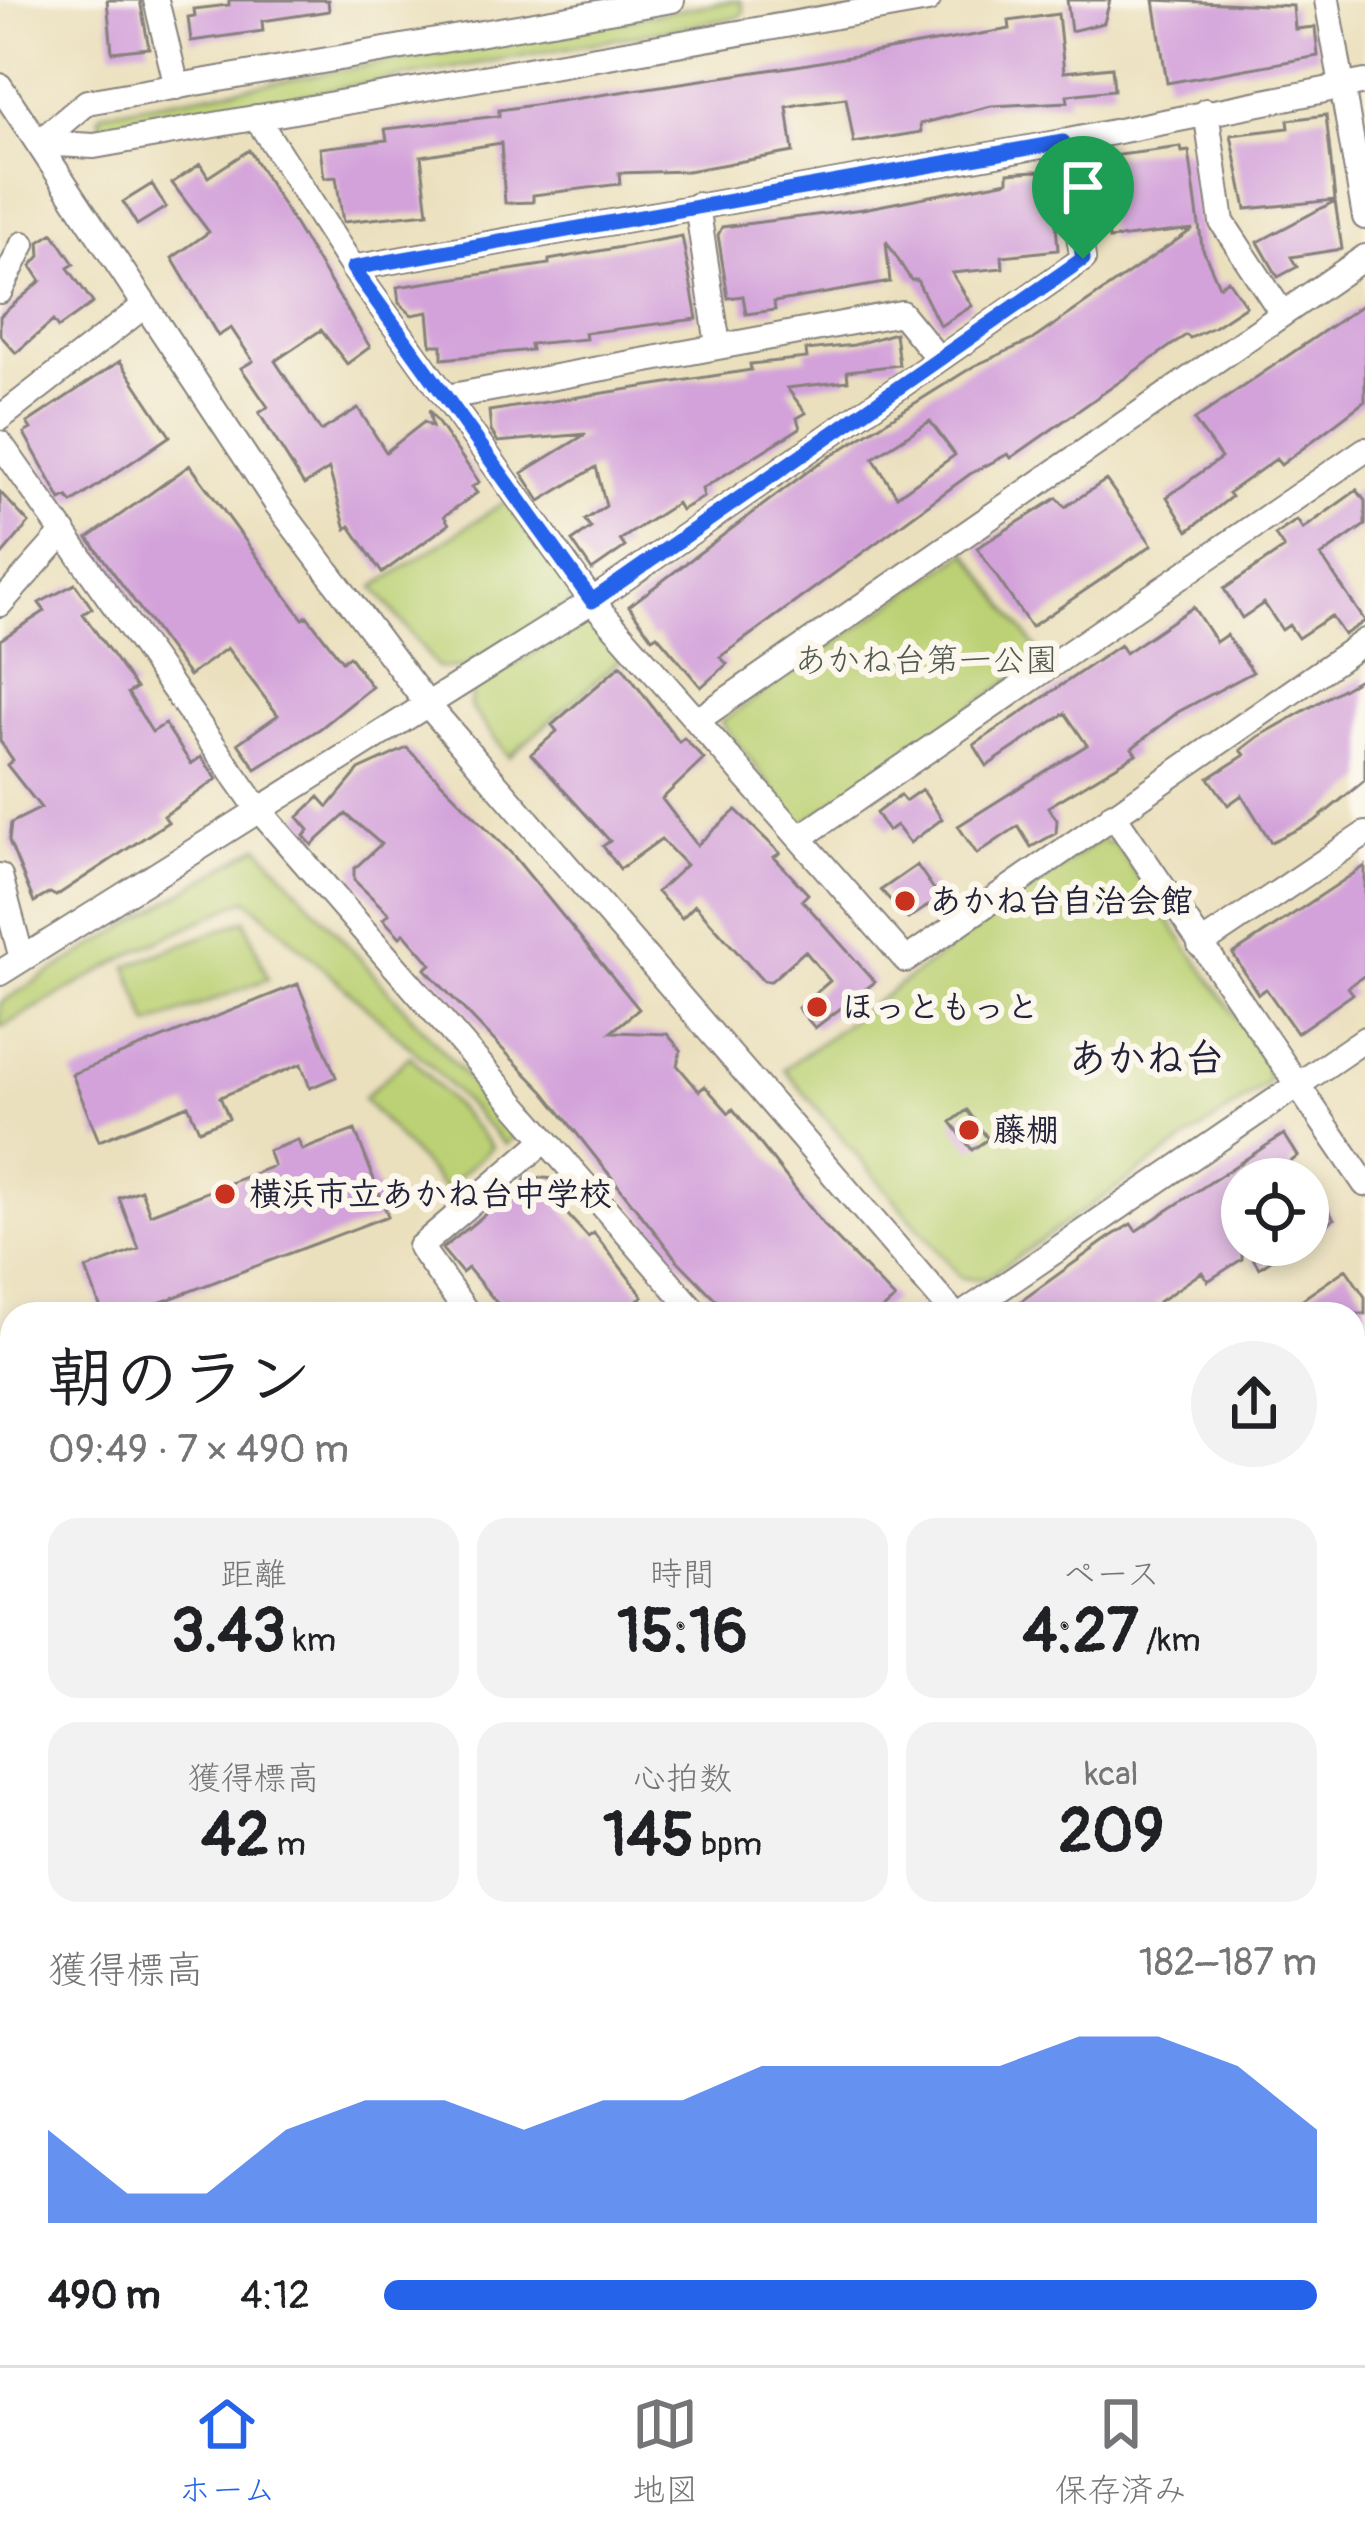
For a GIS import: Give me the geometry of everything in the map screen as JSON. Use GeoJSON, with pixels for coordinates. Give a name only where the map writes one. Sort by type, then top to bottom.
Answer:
{"type":"FeatureCollection","features":[{"type":"Feature","properties":{"kind":"street"},"geometry":{"type":"LineString","coordinates":[[156,0],[177,87]]}},
{"type":"Feature","properties":{"kind":"street"},"geometry":{"type":"LineString","coordinates":[[38,143],[87,102],[672,0]]}},
{"type":"Feature","properties":{"kind":"street"},"geometry":{"type":"LineString","coordinates":[[38,143],[94,146],[790,12],[928,0]]}},
{"type":"Feature","properties":{"kind":"street"},"geometry":{"type":"LineString","coordinates":[[1327,0],[1353,85],[1365,217]]}},
{"type":"Feature","properties":{"kind":"street"},"geometry":{"type":"LineString","coordinates":[[353,268],[1063,142],[1353,85]]}},
{"type":"Feature","properties":{"kind":"street"},"geometry":{"type":"LineString","coordinates":[[0,86],[276,503],[427,704],[948,1302]]}},
{"type":"Feature","properties":{"kind":"street"},"geometry":{"type":"LineString","coordinates":[[1207,111],[1222,222],[1282,313]]}},
{"type":"Feature","properties":{"kind":"street"},"geometry":{"type":"LineString","coordinates":[[256,117],[353,268],[592,601],[906,960],[1365,641]]}},
{"type":"Feature","properties":{"kind":"street"},"geometry":{"type":"LineString","coordinates":[[0,973],[592,601],[1083,259],[1063,142]]}},
{"type":"Feature","properties":{"kind":"street"},"geometry":{"type":"LineString","coordinates":[[697,205],[718,345]]}},
{"type":"Feature","properties":{"kind":"street"},"geometry":{"type":"LineString","coordinates":[[0,291],[23,244]]}},
{"type":"Feature","properties":{"kind":"street"},"geometry":{"type":"LineString","coordinates":[[699,719],[1365,256]]}},
{"type":"Feature","properties":{"kind":"street"},"geometry":{"type":"LineString","coordinates":[[0,418],[144,306]]}},
{"type":"Feature","properties":{"kind":"street"},"geometry":{"type":"LineString","coordinates":[[447,397],[901,313],[938,358]]}},
{"type":"Feature","properties":{"kind":"street"},"geometry":{"type":"LineString","coordinates":[[0,443],[259,810],[686,1302]]}},
{"type":"Feature","properties":{"kind":"street"},"geometry":{"type":"LineString","coordinates":[[801,837],[1365,450]]}},
{"type":"Feature","properties":{"kind":"street"},"geometry":{"type":"LineString","coordinates":[[0,604],[64,532]]}},
{"type":"Feature","properties":{"kind":"street"},"geometry":{"type":"LineString","coordinates":[[1113,814],[1365,1184]]}},
{"type":"Feature","properties":{"kind":"street"},"geometry":{"type":"LineString","coordinates":[[1200,945],[1365,834]]}},
{"type":"Feature","properties":{"kind":"street"},"geometry":{"type":"LineString","coordinates":[[0,875],[22,959]]}},
{"type":"Feature","properties":{"kind":"street"},"geometry":{"type":"LineString","coordinates":[[976,1302],[1365,1039]]}},
{"type":"Feature","properties":{"kind":"street"},"geometry":{"type":"LineString","coordinates":[[459,1302],[420,1247],[544,1141]]}},
{"type":"Feature","properties":{"kind":"green space"},"geometry":{"type":"Polygon","coordinates":[[[741,1],[744,11],[739,17],[108,130],[99,119],[101,113],[741,1]]]}},
{"type":"Feature","properties":{"kind":"green space"},"geometry":{"type":"Polygon","coordinates":[[[506,501],[569,588],[571,603],[461,669],[438,668],[374,587],[506,501]]]}},
{"type":"Feature","properties":{"kind":"green space","name":"あかね台第一公園"},"geometry":{"type":"Polygon","coordinates":[[[967,552],[1043,658],[801,825],[721,722],[967,552]]]}},
{"type":"Feature","properties":{"kind":"green space"},"geometry":{"type":"Polygon","coordinates":[[[584,622],[596,623],[622,658],[509,757],[470,706],[472,690],[584,622]]]}},
{"type":"Feature","properties":{"kind":"green space"},"geometry":{"type":"Polygon","coordinates":[[[1099,840],[1115,844],[1268,1062],[1267,1084],[985,1279],[961,1278],[784,1069],[1099,840]]]}},
{"type":"Feature","properties":{"kind":"green space"},"geometry":{"type":"Polygon","coordinates":[[[259,846],[517,1134],[505,1145],[429,1064],[247,899],[137,951],[0,1028],[0,1003],[259,846]]]}},
{"type":"Feature","properties":{"kind":"green space"},"geometry":{"type":"Polygon","coordinates":[[[245,920],[268,979],[149,1025],[127,966],[245,920]]]}},
{"type":"Feature","properties":{"kind":"green space"},"geometry":{"type":"Polygon","coordinates":[[[410,1056],[492,1147],[445,1189],[363,1098],[410,1056]]]}},
{"type":"Feature","properties":{"kind":"building"},"geometry":{"type":"Polygon","coordinates":[[[107,0],[140,0],[149,48],[112,52],[107,0]]]}},
{"type":"Feature","properties":{"kind":"building"},"geometry":{"type":"Polygon","coordinates":[[[229,0],[328,0],[329,11],[262,21],[263,31],[191,41],[188,17],[195,16],[194,9],[229,5],[229,0]]]}},
{"type":"Feature","properties":{"kind":"building"},"geometry":{"type":"Polygon","coordinates":[[[1067,0],[1110,0],[1104,23],[1071,31],[1067,0]]]}},
{"type":"Feature","properties":{"kind":"building"},"geometry":{"type":"Polygon","coordinates":[[[1154,0],[1293,6],[1295,29],[1315,27],[1318,56],[1167,83],[1154,0]]]}},
{"type":"Feature","properties":{"kind":"building"},"geometry":{"type":"Polygon","coordinates":[[[1058,14],[1064,72],[1112,67],[1114,90],[1067,95],[1068,102],[991,106],[920,124],[921,132],[854,143],[846,98],[801,104],[787,107],[793,152],[688,171],[619,173],[620,184],[533,195],[533,202],[505,203],[501,143],[421,156],[428,213],[343,222],[336,177],[324,178],[320,148],[387,140],[385,129],[499,116],[499,110],[802,65],[1010,29],[1009,21],[1058,14]]]}},
{"type":"Feature","properties":{"kind":"building"},"geometry":{"type":"Polygon","coordinates":[[[1326,115],[1335,200],[1246,209],[1231,135],[1289,128],[1288,120],[1326,115]]]}},
{"type":"Feature","properties":{"kind":"building"},"geometry":{"type":"Polygon","coordinates":[[[1181,147],[1182,152],[1189,151],[1202,247],[1219,286],[1228,280],[1246,306],[1214,327],[1190,338],[1186,335],[1011,458],[1008,454],[970,474],[720,657],[727,664],[701,687],[657,635],[652,638],[629,606],[815,466],[974,366],[1032,340],[1193,229],[1109,239],[1103,190],[1088,191],[1084,169],[1088,159],[1181,147]],[[930,421],[873,458],[897,496],[955,455],[930,421]]]}},
{"type":"Feature","properties":{"kind":"building"},"geometry":{"type":"Polygon","coordinates":[[[249,150],[370,347],[347,364],[321,330],[275,361],[321,431],[358,408],[386,452],[424,422],[432,427],[429,410],[479,482],[472,487],[477,493],[444,516],[449,524],[382,573],[350,526],[346,529],[329,469],[304,485],[259,413],[268,407],[241,368],[253,361],[231,328],[218,336],[172,258],[209,232],[172,183],[200,164],[208,177],[249,150]]]}},
{"type":"Feature","properties":{"kind":"building"},"geometry":{"type":"Polygon","coordinates":[[[1008,173],[1052,173],[1058,250],[1002,256],[1003,268],[952,273],[972,306],[940,326],[917,280],[911,280],[886,241],[890,282],[774,302],[775,310],[746,314],[743,296],[728,298],[718,235],[722,227],[863,209],[1008,181],[1008,173]]]}},
{"type":"Feature","properties":{"kind":"building"},"geometry":{"type":"Polygon","coordinates":[[[152,184],[166,207],[137,225],[123,202],[152,184]]]}},
{"type":"Feature","properties":{"kind":"building"},"geometry":{"type":"Polygon","coordinates":[[[1335,201],[1342,249],[1291,257],[1297,267],[1278,277],[1258,242],[1335,201]]]}},
{"type":"Feature","properties":{"kind":"building"},"geometry":{"type":"Polygon","coordinates":[[[53,233],[74,264],[68,268],[93,303],[58,328],[53,321],[16,353],[0,335],[0,316],[41,281],[31,266],[40,256],[39,242],[53,233]]]}},
{"type":"Feature","properties":{"kind":"building"},"geometry":{"type":"Polygon","coordinates":[[[682,236],[697,319],[585,333],[586,339],[530,344],[531,350],[442,359],[442,345],[431,345],[428,312],[412,315],[399,303],[397,287],[549,264],[549,260],[682,236]]]}},
{"type":"Feature","properties":{"kind":"building"},"geometry":{"type":"Polygon","coordinates":[[[1365,303],[1365,401],[1281,465],[1276,459],[1228,493],[1231,497],[1188,531],[1167,497],[1221,458],[1194,420],[1365,303]]]}},
{"type":"Feature","properties":{"kind":"building"},"geometry":{"type":"Polygon","coordinates":[[[895,333],[899,365],[847,371],[848,381],[787,388],[806,413],[797,418],[800,428],[702,489],[704,497],[681,510],[677,503],[620,540],[625,547],[592,570],[572,541],[591,528],[585,520],[606,506],[596,467],[540,501],[522,473],[586,434],[498,442],[491,431],[489,411],[751,370],[750,364],[807,358],[806,350],[854,345],[895,333]]]}},
{"type":"Feature","properties":{"kind":"building"},"geometry":{"type":"Polygon","coordinates":[[[120,361],[170,436],[72,503],[67,497],[61,500],[24,433],[31,429],[27,423],[120,361]]]}},
{"type":"Feature","properties":{"kind":"building"},"geometry":{"type":"Polygon","coordinates":[[[190,465],[303,619],[307,616],[342,661],[349,656],[372,687],[321,728],[256,769],[238,743],[278,715],[227,648],[189,676],[88,538],[190,465]]]}},
{"type":"Feature","properties":{"kind":"building"},"geometry":{"type":"Polygon","coordinates":[[[1106,480],[1152,545],[1031,627],[977,548],[1057,498],[1065,507],[1106,480]]]}},
{"type":"Feature","properties":{"kind":"building"},"geometry":{"type":"Polygon","coordinates":[[[1357,490],[1365,501],[1365,525],[1321,556],[1365,621],[1344,635],[1331,616],[1298,638],[1289,625],[1282,630],[1264,603],[1242,618],[1224,589],[1284,548],[1275,535],[1297,520],[1303,529],[1357,490]]]}},
{"type":"Feature","properties":{"kind":"building"},"geometry":{"type":"Polygon","coordinates":[[[0,492],[29,523],[0,557],[0,492]]]}},
{"type":"Feature","properties":{"kind":"building"},"geometry":{"type":"Polygon","coordinates":[[[75,584],[92,608],[83,614],[136,688],[128,693],[152,732],[165,724],[191,764],[201,757],[217,779],[164,816],[168,822],[56,896],[50,893],[34,902],[9,841],[11,823],[41,808],[7,765],[13,760],[0,741],[0,640],[45,611],[39,603],[75,584]]]}},
{"type":"Feature","properties":{"kind":"building"},"geometry":{"type":"Polygon","coordinates":[[[1193,607],[1216,642],[1226,635],[1253,672],[1178,712],[1132,748],[1136,754],[1048,807],[1057,820],[1056,833],[1031,847],[1018,826],[977,854],[958,826],[1087,745],[1065,713],[987,766],[974,745],[1120,645],[1125,653],[1193,607]]]}},
{"type":"Feature","properties":{"kind":"building"},"geometry":{"type":"Polygon","coordinates":[[[621,665],[679,742],[684,738],[704,759],[662,799],[697,845],[736,810],[780,853],[774,857],[808,894],[802,900],[875,982],[815,1028],[798,1008],[830,981],[805,951],[771,981],[763,981],[695,905],[682,918],[657,892],[686,865],[661,839],[620,869],[603,846],[610,841],[531,754],[557,731],[552,725],[621,665]]]}},
{"type":"Feature","properties":{"kind":"building"},"geometry":{"type":"Polygon","coordinates":[[[1365,676],[1365,780],[1315,821],[1271,842],[1242,795],[1228,805],[1209,778],[1245,755],[1241,750],[1258,737],[1365,676]]]}},
{"type":"Feature","properties":{"kind":"building"},"geometry":{"type":"Polygon","coordinates":[[[407,748],[512,854],[639,1009],[611,1032],[667,1034],[681,1050],[677,1065],[699,1091],[705,1086],[729,1113],[733,1109],[822,1223],[895,1299],[718,1302],[677,1260],[544,1092],[425,969],[431,964],[404,933],[400,937],[383,919],[389,914],[354,880],[354,869],[381,844],[346,814],[312,845],[304,836],[309,830],[298,817],[319,797],[328,807],[359,770],[407,748]]]}},
{"type":"Feature","properties":{"kind":"building"},"geometry":{"type":"Polygon","coordinates":[[[922,789],[942,819],[910,843],[896,825],[888,831],[876,813],[900,795],[905,801],[922,789]]]}},
{"type":"Feature","properties":{"kind":"building"},"geometry":{"type":"Polygon","coordinates":[[[917,865],[940,898],[908,919],[881,890],[917,865]]]}},
{"type":"Feature","properties":{"kind":"building"},"geometry":{"type":"Polygon","coordinates":[[[1365,866],[1365,975],[1348,987],[1353,994],[1297,1033],[1266,989],[1258,994],[1233,954],[1365,866]]]}},
{"type":"Feature","properties":{"kind":"building"},"geometry":{"type":"Polygon","coordinates":[[[298,984],[336,1077],[310,1088],[301,1064],[220,1097],[229,1118],[199,1130],[188,1105],[99,1141],[72,1074],[298,984]]]}},
{"type":"Feature","properties":{"kind":"building","name":"藤棚"},"geometry":{"type":"Polygon","coordinates":[[[967,1110],[988,1139],[972,1150],[951,1122],[967,1110]]]}},
{"type":"Feature","properties":{"kind":"building"},"geometry":{"type":"Polygon","coordinates":[[[355,1130],[388,1216],[161,1302],[98,1302],[86,1269],[139,1249],[119,1198],[141,1190],[150,1214],[274,1166],[268,1151],[298,1140],[302,1150],[355,1130]]]}},
{"type":"Feature","properties":{"kind":"building"},"geometry":{"type":"Polygon","coordinates":[[[1284,1134],[1295,1158],[1247,1158],[1284,1134]]]}},
{"type":"Feature","properties":{"kind":"building"},"geometry":{"type":"Polygon","coordinates":[[[1221,1175],[1221,1266],[1231,1266],[1208,1281],[1202,1272],[1158,1302],[1020,1302],[1110,1237],[1131,1224],[1136,1231],[1221,1175]]]}},
{"type":"Feature","properties":{"kind":"building"},"geometry":{"type":"Polygon","coordinates":[[[527,1177],[557,1179],[556,1202],[588,1237],[594,1233],[643,1296],[636,1302],[496,1302],[468,1268],[462,1273],[442,1249],[499,1203],[502,1208],[527,1177]]]}},
{"type":"Feature","properties":{"kind":"building"},"geometry":{"type":"Polygon","coordinates":[[[1346,1269],[1365,1297],[1365,1302],[1298,1302],[1346,1269]]]}},
{"type":"Feature","properties":{"kind":"place","name":"あかね台自治会館"},"geometry":{"type":"Point","coordinates":[905,901]}},
{"type":"Feature","properties":{"kind":"place","name":"ほっともっと"},"geometry":{"type":"Point","coordinates":[817,1007]}},
{"type":"Feature","properties":{"kind":"place","name":"藤棚"},"geometry":{"type":"Point","coordinates":[969,1130]}},
{"type":"Feature","properties":{"kind":"place","name":"横浜市立あかね台中学校"},"geometry":{"type":"Point","coordinates":[225,1194]}},
{"type":"Feature","properties":{"kind":"district","name":"あかね台"},"geometry":{"type":"Point","coordinates":[1146,1058]}},
{"type":"Feature","properties":{"kind":"route"},"geometry":{"type":"LineString","coordinates":[[1063,142],[1083,259],[592,601],[353,268],[1063,142]]}}]}
